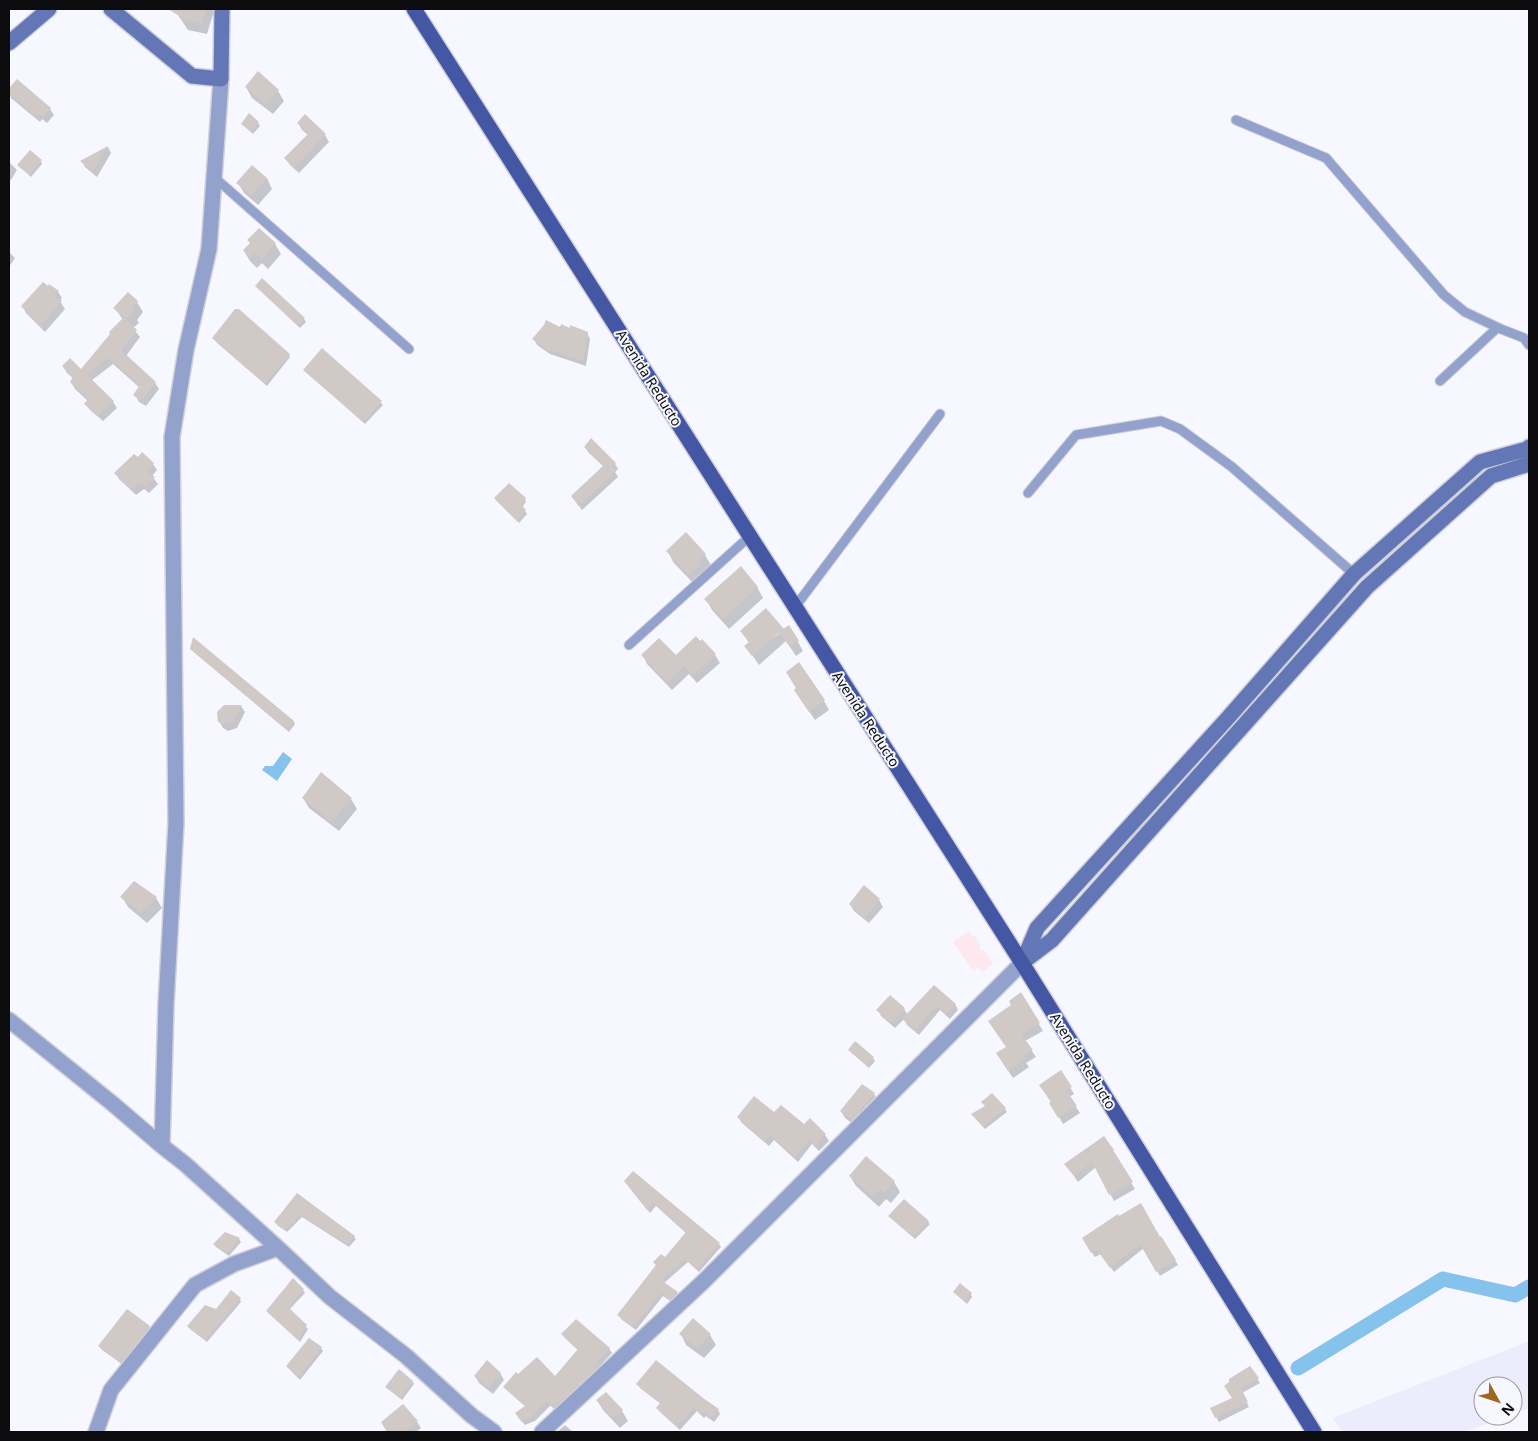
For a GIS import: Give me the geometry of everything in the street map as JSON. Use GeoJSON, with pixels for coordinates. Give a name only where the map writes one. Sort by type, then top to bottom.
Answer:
{"type":"FeatureCollection","features":[{"type":"Feature","properties":{"kind":"main road","name":"Avenida Reducto"},"geometry":{"type":"LineString","coordinates":[[414,9],[1022,962],[1314,1432]]}},
{"type":"Feature","properties":{"kind":"street"},"geometry":{"type":"LineString","coordinates":[[9,43],[49,9]]}},
{"type":"Feature","properties":{"kind":"street"},"geometry":{"type":"LineString","coordinates":[[111,9],[192,76],[221,79]]}},
{"type":"Feature","properties":{"kind":"street"},"geometry":{"type":"LineString","coordinates":[[162,1146],[166,1004],[176,823],[172,437],[186,350],[209,249],[221,79],[222,9]]}},
{"type":"Feature","properties":{"kind":"street"},"geometry":{"type":"LineString","coordinates":[[1022,962],[1038,928],[1226,720],[1354,574],[1480,462],[1529,447]]}},
{"type":"Feature","properties":{"kind":"street"},"geometry":{"type":"LineString","coordinates":[[542,1432],[704,1281],[1022,962],[1052,940],[1367,587],[1490,476],[1529,464]]}},
{"type":"Feature","properties":{"kind":"street"},"geometry":{"type":"LineString","coordinates":[[1354,574],[1367,587]]}},
{"type":"Feature","properties":{"kind":"street"},"geometry":{"type":"LineString","coordinates":[[1226,720],[1239,730]]}},
{"type":"Feature","properties":{"kind":"street"},"geometry":{"type":"LineString","coordinates":[[9,1020],[185,1164],[330,1297],[406,1356],[472,1416],[494,1432]]}},
{"type":"Feature","properties":{"kind":"street"},"geometry":{"type":"LineString","coordinates":[[96,1432],[111,1390],[195,1285],[234,1264],[278,1248]]}},
{"type":"Feature","properties":{"kind":"lane"},"geometry":{"type":"LineString","coordinates":[[1236,120],[1326,158],[1444,295],[1465,312],[1497,328],[1524,338],[1529,345]]}},
{"type":"Feature","properties":{"kind":"lane"},"geometry":{"type":"LineString","coordinates":[[214,177],[409,349]]}},
{"type":"Feature","properties":{"kind":"lane"},"geometry":{"type":"LineString","coordinates":[[1440,381],[1497,328]]}},
{"type":"Feature","properties":{"kind":"lane"},"geometry":{"type":"LineString","coordinates":[[795,607],[940,414]]}},
{"type":"Feature","properties":{"kind":"lane"},"geometry":{"type":"LineString","coordinates":[[1028,493],[1076,435],[1162,421],[1180,430],[1232,467],[1354,574]]}},
{"type":"Feature","properties":{"kind":"lane"},"geometry":{"type":"LineString","coordinates":[[630,645],[750,536]]}},
{"type":"Feature","properties":{"kind":"shaded area"},"geometry":{"type":"Polygon","coordinates":[[[969,931],[981,946],[979,948],[982,951],[984,950],[993,964],[983,972],[978,967],[973,970],[953,942],[969,931]]]}},
{"type":"Feature","properties":{"kind":"shaded area"},"geometry":{"type":"Polygon","coordinates":[[[1529,1341],[1529,1408],[1523,1410],[1523,1376],[1473,1376],[1473,1426],[1480,1426],[1464,1432],[1342,1432],[1333,1418],[1529,1341]]]}},
{"type":"Feature","properties":{"kind":"water"},"geometry":{"type":"Polygon","coordinates":[[[283,752],[292,759],[277,781],[262,770],[265,766],[273,766],[283,752]]]}},
{"type":"Feature","properties":{"kind":"building"},"geometry":{"type":"Polygon","coordinates":[[[168,9],[206,9],[202,24],[180,19],[181,17],[168,9]]]}},
{"type":"Feature","properties":{"kind":"building"},"geometry":{"type":"Polygon","coordinates":[[[258,71],[279,90],[266,104],[245,87],[258,71]]]}},
{"type":"Feature","properties":{"kind":"building"},"geometry":{"type":"Polygon","coordinates":[[[17,79],[51,108],[43,117],[38,114],[36,117],[9,94],[9,88],[17,79]]]}},
{"type":"Feature","properties":{"kind":"building"},"geometry":{"type":"Polygon","coordinates":[[[249,113],[259,122],[251,132],[241,124],[249,113]]]}},
{"type":"Feature","properties":{"kind":"building"},"geometry":{"type":"Polygon","coordinates":[[[305,114],[326,134],[294,168],[284,158],[309,133],[297,123],[305,114]]]}},
{"type":"Feature","properties":{"kind":"building"},"geometry":{"type":"Polygon","coordinates":[[[108,146],[93,171],[80,161],[108,146]]]}},
{"type":"Feature","properties":{"kind":"building"},"geometry":{"type":"Polygon","coordinates":[[[30,150],[42,160],[29,175],[17,165],[30,150]]]}},
{"type":"Feature","properties":{"kind":"building"},"geometry":{"type":"Polygon","coordinates":[[[252,165],[267,178],[251,195],[236,183],[252,165]]]}},
{"type":"Feature","properties":{"kind":"building"},"geometry":{"type":"Polygon","coordinates":[[[259,228],[276,243],[262,259],[255,253],[251,258],[243,250],[250,243],[247,240],[259,228]]]}},
{"type":"Feature","properties":{"kind":"building"},"geometry":{"type":"Polygon","coordinates":[[[262,278],[305,318],[298,326],[255,286],[262,278]]]}},
{"type":"Feature","properties":{"kind":"building"},"geometry":{"type":"Polygon","coordinates":[[[43,282],[59,291],[55,296],[62,301],[40,326],[21,306],[43,282]]]}},
{"type":"Feature","properties":{"kind":"building"},"geometry":{"type":"Polygon","coordinates":[[[128,292],[138,301],[132,309],[134,312],[126,319],[113,308],[128,292]]]}},
{"type":"Feature","properties":{"kind":"building"},"geometry":{"type":"Polygon","coordinates":[[[235,309],[239,309],[290,354],[265,384],[212,338],[235,309]]]}},
{"type":"Feature","properties":{"kind":"building"},"geometry":{"type":"Polygon","coordinates":[[[124,317],[137,330],[121,350],[156,382],[142,401],[133,395],[140,385],[108,358],[87,375],[114,401],[98,416],[84,404],[88,399],[70,382],[73,377],[62,366],[70,358],[81,369],[110,334],[109,332],[124,317]]]}},
{"type":"Feature","properties":{"kind":"building"},"geometry":{"type":"Polygon","coordinates":[[[546,320],[560,327],[561,324],[570,328],[570,325],[588,332],[583,361],[549,351],[532,339],[546,320]]]}},
{"type":"Feature","properties":{"kind":"building"},"geometry":{"type":"Polygon","coordinates":[[[322,348],[382,401],[363,422],[303,370],[322,348]]]}},
{"type":"Feature","properties":{"kind":"building"},"geometry":{"type":"Polygon","coordinates":[[[591,438],[616,463],[612,467],[616,471],[579,506],[571,496],[604,465],[584,447],[591,438]]]}},
{"type":"Feature","properties":{"kind":"building"},"geometry":{"type":"Polygon","coordinates":[[[142,452],[154,463],[147,471],[155,477],[145,487],[139,483],[131,489],[114,473],[134,454],[138,457],[142,452]]]}},
{"type":"Feature","properties":{"kind":"building"},"geometry":{"type":"Polygon","coordinates":[[[509,483],[526,498],[521,504],[526,510],[517,521],[494,498],[509,483]]]}},
{"type":"Feature","properties":{"kind":"building"},"geometry":{"type":"Polygon","coordinates":[[[686,532],[706,554],[699,561],[701,564],[689,575],[666,551],[686,532]]]}},
{"type":"Feature","properties":{"kind":"building"},"geometry":{"type":"Polygon","coordinates":[[[741,566],[758,587],[723,619],[704,599],[741,566]]]}},
{"type":"Feature","properties":{"kind":"building"},"geometry":{"type":"Polygon","coordinates":[[[766,608],[784,629],[752,656],[744,646],[749,642],[740,631],[766,608]]]}},
{"type":"Feature","properties":{"kind":"building"},"geometry":{"type":"Polygon","coordinates":[[[789,625],[799,641],[790,647],[779,632],[789,625]]]}},
{"type":"Feature","properties":{"kind":"building"},"geometry":{"type":"Polygon","coordinates":[[[696,636],[700,641],[702,639],[716,654],[692,676],[684,666],[667,683],[641,655],[659,638],[676,655],[696,636]]]}},
{"type":"Feature","properties":{"kind":"building"},"geometry":{"type":"Polygon","coordinates":[[[193,637],[294,721],[287,730],[190,649],[193,637]]]}},
{"type":"Feature","properties":{"kind":"building"},"geometry":{"type":"Polygon","coordinates":[[[799,662],[825,700],[809,712],[794,690],[796,688],[786,672],[799,662]]]}},
{"type":"Feature","properties":{"kind":"building"},"geometry":{"type":"Polygon","coordinates":[[[224,705],[242,705],[233,722],[223,724],[218,722],[217,712],[224,705]]]}},
{"type":"Feature","properties":{"kind":"building"},"geometry":{"type":"Polygon","coordinates":[[[321,772],[352,798],[332,822],[302,798],[321,772]]]}},
{"type":"Feature","properties":{"kind":"building"},"geometry":{"type":"Polygon","coordinates":[[[134,881],[157,897],[141,913],[120,897],[134,881]]]}},
{"type":"Feature","properties":{"kind":"building"},"geometry":{"type":"Polygon","coordinates":[[[864,885],[880,899],[865,918],[849,904],[864,885]]]}},
{"type":"Feature","properties":{"kind":"building"},"geometry":{"type":"Polygon","coordinates":[[[934,985],[956,1004],[946,1014],[937,1006],[915,1030],[902,1019],[934,985]]]}},
{"type":"Feature","properties":{"kind":"building"},"geometry":{"type":"Polygon","coordinates":[[[1021,992],[1040,1023],[1021,1034],[1033,1050],[1024,1055],[1026,1059],[1008,1071],[996,1053],[1006,1047],[988,1021],[1011,1005],[1009,1001],[1021,992]]]}},
{"type":"Feature","properties":{"kind":"building"},"geometry":{"type":"Polygon","coordinates":[[[890,995],[905,1008],[891,1023],[876,1010],[890,995]]]}},
{"type":"Feature","properties":{"kind":"building"},"geometry":{"type":"Polygon","coordinates":[[[855,1041],[874,1057],[867,1066],[848,1050],[855,1041]]]}},
{"type":"Feature","properties":{"kind":"building"},"geometry":{"type":"Polygon","coordinates":[[[1061,1070],[1072,1087],[1066,1090],[1077,1106],[1058,1118],[1049,1103],[1051,1102],[1039,1085],[1061,1070]]]}},
{"type":"Feature","properties":{"kind":"building"},"geometry":{"type":"Polygon","coordinates":[[[862,1084],[875,1093],[852,1120],[840,1111],[862,1084]]]}},
{"type":"Feature","properties":{"kind":"building"},"geometry":{"type":"Polygon","coordinates":[[[992,1093],[1006,1108],[983,1127],[971,1114],[985,1106],[981,1102],[992,1093]]]}},
{"type":"Feature","properties":{"kind":"building"},"geometry":{"type":"Polygon","coordinates":[[[754,1096],[774,1112],[781,1105],[804,1124],[810,1118],[826,1134],[815,1146],[809,1140],[795,1157],[770,1135],[765,1141],[737,1117],[754,1096]]]}},
{"type":"Feature","properties":{"kind":"building"},"geometry":{"type":"Polygon","coordinates":[[[1104,1136],[1133,1182],[1109,1195],[1092,1162],[1074,1176],[1064,1164],[1104,1136]]]}},
{"type":"Feature","properties":{"kind":"building"},"geometry":{"type":"Polygon","coordinates":[[[866,1156],[895,1181],[885,1193],[880,1189],[873,1197],[849,1176],[866,1156]]]}},
{"type":"Feature","properties":{"kind":"building"},"geometry":{"type":"Polygon","coordinates":[[[633,1171],[720,1243],[697,1269],[685,1259],[661,1280],[678,1292],[670,1300],[661,1293],[633,1327],[617,1315],[656,1265],[653,1262],[661,1254],[665,1257],[686,1232],[653,1203],[647,1210],[624,1181],[633,1171]]]}},
{"type":"Feature","properties":{"kind":"building"},"geometry":{"type":"Polygon","coordinates":[[[297,1193],[355,1236],[347,1245],[300,1215],[285,1230],[274,1222],[297,1193]]]}},
{"type":"Feature","properties":{"kind":"building"},"geometry":{"type":"Polygon","coordinates":[[[904,1199],[929,1221],[913,1237],[888,1216],[904,1199]]]}},
{"type":"Feature","properties":{"kind":"building"},"geometry":{"type":"Polygon","coordinates":[[[1141,1203],[1160,1237],[1176,1260],[1156,1272],[1140,1244],[1110,1268],[1097,1250],[1091,1253],[1082,1238],[1118,1214],[1119,1216],[1141,1203]]]}},
{"type":"Feature","properties":{"kind":"building"},"geometry":{"type":"Polygon","coordinates":[[[225,1232],[240,1238],[227,1254],[213,1244],[225,1232]]]}},
{"type":"Feature","properties":{"kind":"building"},"geometry":{"type":"Polygon","coordinates":[[[293,1278],[304,1289],[288,1307],[307,1325],[298,1340],[266,1311],[293,1278]]]}},
{"type":"Feature","properties":{"kind":"building"},"geometry":{"type":"Polygon","coordinates":[[[960,1283],[972,1293],[965,1302],[953,1292],[960,1283]]]}},
{"type":"Feature","properties":{"kind":"building"},"geometry":{"type":"Polygon","coordinates":[[[231,1290],[241,1298],[205,1340],[187,1326],[205,1305],[216,1309],[231,1290]]]}},
{"type":"Feature","properties":{"kind":"building"},"geometry":{"type":"Polygon","coordinates":[[[127,1309],[150,1326],[121,1363],[98,1346],[127,1309]]]}},
{"type":"Feature","properties":{"kind":"building"},"geometry":{"type":"Polygon","coordinates":[[[693,1318],[711,1334],[698,1348],[679,1334],[693,1318]]]}},
{"type":"Feature","properties":{"kind":"building"},"geometry":{"type":"Polygon","coordinates":[[[576,1319],[610,1348],[597,1362],[599,1364],[589,1376],[568,1395],[551,1407],[547,1401],[533,1416],[521,1421],[515,1413],[525,1406],[503,1387],[516,1372],[518,1374],[537,1357],[555,1376],[578,1349],[561,1334],[576,1319]]]}},
{"type":"Feature","properties":{"kind":"building"},"geometry":{"type":"Polygon","coordinates":[[[309,1338],[322,1347],[298,1378],[286,1366],[309,1338]]]}},
{"type":"Feature","properties":{"kind":"building"},"geometry":{"type":"Polygon","coordinates":[[[487,1360],[501,1373],[489,1388],[474,1376],[487,1360]]]}},
{"type":"Feature","properties":{"kind":"building"},"geometry":{"type":"Polygon","coordinates":[[[656,1360],[719,1409],[711,1418],[694,1408],[677,1426],[656,1408],[660,1403],[636,1384],[656,1360]]]}},
{"type":"Feature","properties":{"kind":"building"},"geometry":{"type":"Polygon","coordinates":[[[1250,1366],[1259,1378],[1241,1388],[1248,1402],[1215,1418],[1210,1408],[1232,1398],[1224,1386],[1229,1382],[1229,1379],[1250,1366]]]}},
{"type":"Feature","properties":{"kind":"building"},"geometry":{"type":"Polygon","coordinates":[[[399,1369],[413,1381],[400,1398],[385,1387],[399,1369]]]}},
{"type":"Feature","properties":{"kind":"building"},"geometry":{"type":"Polygon","coordinates":[[[606,1392],[623,1410],[613,1418],[596,1400],[606,1392]]]}},
{"type":"Feature","properties":{"kind":"building"},"geometry":{"type":"Polygon","coordinates":[[[403,1404],[418,1421],[405,1432],[387,1432],[381,1422],[403,1404]]]}},
{"type":"Feature","properties":{"kind":"waterway"},"geometry":{"type":"LineString","coordinates":[[1298,1368],[1443,1279],[1515,1295],[1529,1287]]}}]}
